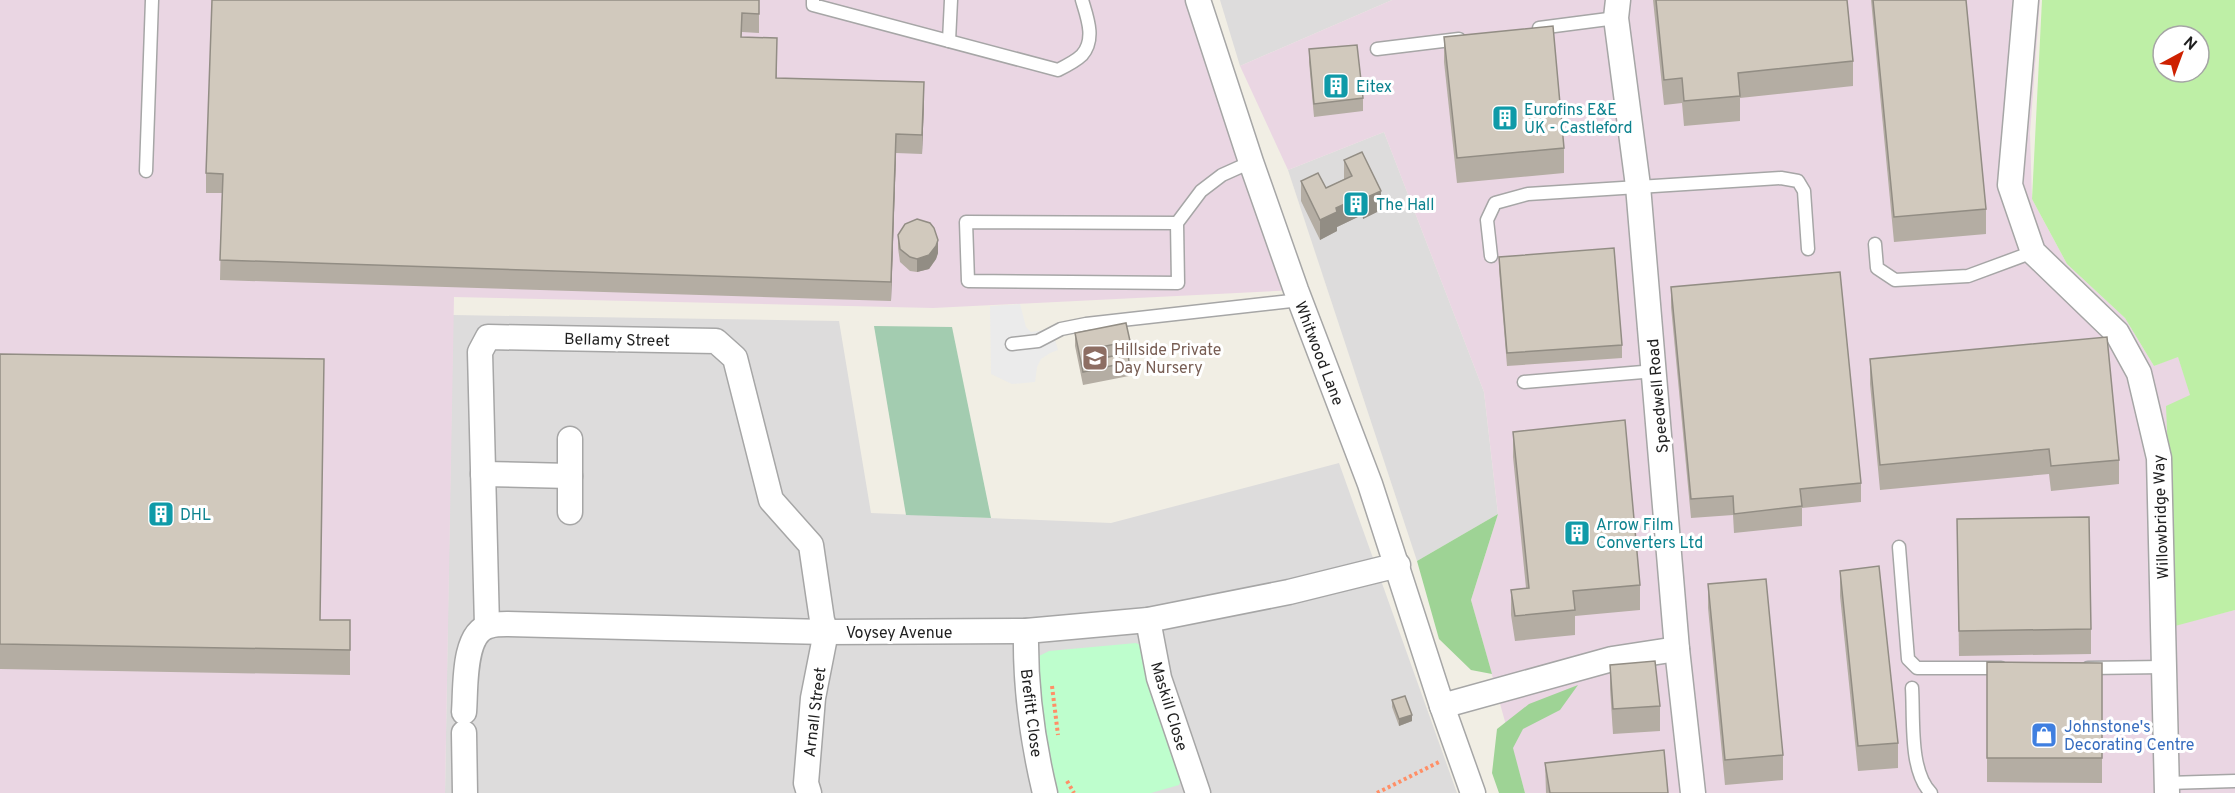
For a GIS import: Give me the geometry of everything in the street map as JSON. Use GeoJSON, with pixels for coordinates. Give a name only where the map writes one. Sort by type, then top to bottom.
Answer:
{"type":"FeatureCollection","features":[{"type":"Feature","properties":{"kind":"street","name":"Whitwood Lane"},"geometry":{"type":"LineString","coordinates":[[1198,0],[1251,162],[1300,300],[1370,484],[1442,706],[1473,793]]}},
{"type":"Feature","properties":{"kind":"street","name":"Willowbridge Way"},"geometry":{"type":"LineString","coordinates":[[2026,0],[2010,185],[2033,252],[2117,333],[2139,373],[2159,458],[2167,788]]}},
{"type":"Feature","properties":{"kind":"street","name":"Speedwell Road"},"geometry":{"type":"LineString","coordinates":[[1617,9],[1638,186],[1677,649],[1693,793]]}},
{"type":"Feature","properties":{"kind":"street","name":"Bellamy Street"},"geometry":{"type":"LineString","coordinates":[[487,626],[480,352],[488,337],[716,341],[735,358],[771,500],[811,545],[822,620],[826,632]]}},
{"type":"Feature","properties":{"kind":"street"},"geometry":{"type":"LineString","coordinates":[[570,439],[570,512]]}},
{"type":"Feature","properties":{"kind":"street"},"geometry":{"type":"LineString","coordinates":[[483,474],[570,476]]}},
{"type":"Feature","properties":{"kind":"street","name":"Voysey Avenue"},"geometry":{"type":"LineString","coordinates":[[487,626],[507,624],[826,632],[1026,631],[1148,620],[1289,592],[1398,565]]}},
{"type":"Feature","properties":{"kind":"street","name":"Maskill Close"},"geometry":{"type":"LineString","coordinates":[[1148,620],[1159,678],[1196,792]]}},
{"type":"Feature","properties":{"kind":"street"},"geometry":{"type":"LineString","coordinates":[[465,793],[464,722],[469,648],[478,634],[487,626]]}},
{"type":"Feature","properties":{"kind":"street","name":"Brefitt Close"},"geometry":{"type":"LineString","coordinates":[[1026,631],[1026,684],[1036,757],[1045,793]]}},
{"type":"Feature","properties":{"kind":"street","name":"Arnall Street"},"geometry":{"type":"LineString","coordinates":[[809,793],[806,783],[813,698],[826,632]]}},
{"type":"Feature","properties":{"kind":"street"},"geometry":{"type":"LineString","coordinates":[[1442,706],[1612,659],[1677,649]]}},
{"type":"Feature","properties":{"kind":"lane"},"geometry":{"type":"LineString","coordinates":[[146,171],[152,0]]}},
{"type":"Feature","properties":{"kind":"lane"},"geometry":{"type":"LineString","coordinates":[[813,0],[813,5],[1058,70],[1082,55],[1087,47],[1091,34],[1083,0]]}},
{"type":"Feature","properties":{"kind":"lane"},"geometry":{"type":"LineString","coordinates":[[949,41],[951,0]]}},
{"type":"Feature","properties":{"kind":"lane"},"geometry":{"type":"LineString","coordinates":[[1530,29],[1617,9]]}},
{"type":"Feature","properties":{"kind":"lane"},"geometry":{"type":"LineString","coordinates":[[1377,49],[1471,37]]}},
{"type":"Feature","properties":{"kind":"lane"},"geometry":{"type":"LineString","coordinates":[[1177,223],[966,222],[968,281],[1178,283],[1177,223],[1201,191],[1222,175],[1251,162]]}},
{"type":"Feature","properties":{"kind":"lane"},"geometry":{"type":"LineString","coordinates":[[1491,256],[1487,220],[1495,203],[1528,194],[1781,178],[1798,182],[1804,191],[1808,249]]}},
{"type":"Feature","properties":{"kind":"lane"},"geometry":{"type":"LineString","coordinates":[[1875,244],[1876,268],[1895,280],[1968,276],[2033,252]]}},
{"type":"Feature","properties":{"kind":"lane"},"geometry":{"type":"LineString","coordinates":[[1012,344],[1038,341],[1061,329],[1086,324],[1300,300]]}},
{"type":"Feature","properties":{"kind":"lane"},"geometry":{"type":"LineString","coordinates":[[1524,382],[1655,371]]}},
{"type":"Feature","properties":{"kind":"lane"},"geometry":{"type":"LineString","coordinates":[[1899,547],[1908,659],[1912,664],[1917,668],[2019,668]]}},
{"type":"Feature","properties":{"kind":"lane"},"geometry":{"type":"LineString","coordinates":[[2078,668],[2164,667]]}},
{"type":"Feature","properties":{"kind":"lane"},"geometry":{"type":"LineString","coordinates":[[1911,688],[1917,770],[1924,786],[1931,793]]}},
{"type":"Feature","properties":{"kind":"lane"},"geometry":{"type":"LineString","coordinates":[[2167,788],[2235,781]]}},
{"type":"Feature","properties":{"kind":"path"},"geometry":{"type":"LineString","coordinates":[[1377,793],[1458,752]]}},
{"type":"Feature","properties":{"kind":"shaded area"},"geometry":{"type":"Polygon","coordinates":[[[0,0],[1198,0],[1296,290],[933,308],[454,297],[445,793],[0,793],[0,0]]]}},
{"type":"Feature","properties":{"kind":"shaded area"},"geometry":{"type":"Polygon","coordinates":[[[1220,0],[1392,0],[1240,66],[1220,0]]]}},
{"type":"Feature","properties":{"kind":"shaded area"},"geometry":{"type":"Polygon","coordinates":[[[1392,0],[2040,0],[2030,133],[2032,199],[2067,264],[2125,318],[2154,366],[2178,356],[2191,396],[2175,625],[2235,610],[2235,793],[1525,793],[1471,600],[1498,514],[1484,392],[1384,132],[1288,170],[1240,66],[1392,0]]]}},
{"type":"Feature","properties":{"kind":"shaded area"},"geometry":{"type":"Polygon","coordinates":[[[1384,132],[1484,392],[1498,514],[1417,561],[1288,170],[1384,132]]]}},
{"type":"Feature","properties":{"kind":"shaded area"},"geometry":{"type":"Polygon","coordinates":[[[1020,304],[1026,327],[1031,332],[1052,329],[1058,350],[1041,359],[1037,367],[1035,382],[1012,384],[991,374],[990,306],[1020,304]]]}},
{"type":"Feature","properties":{"kind":"shaded area"},"geometry":{"type":"Polygon","coordinates":[[[453,315],[839,321],[871,513],[1111,523],[1339,463],[1457,793],[445,793],[453,315]]]}},
{"type":"Feature","properties":{"kind":"green space"},"geometry":{"type":"Polygon","coordinates":[[[2042,0],[2235,0],[2235,610],[2175,626],[2166,406],[2190,395],[2178,357],[2154,366],[2125,318],[2067,264],[2032,199],[2042,0]]]}},
{"type":"Feature","properties":{"kind":"green space"},"geometry":{"type":"Polygon","coordinates":[[[874,326],[952,327],[991,518],[906,515],[874,326]]]}},
{"type":"Feature","properties":{"kind":"green space"},"geometry":{"type":"Polygon","coordinates":[[[1498,514],[1471,600],[1492,674],[1471,670],[1439,639],[1417,561],[1498,514]]]}},
{"type":"Feature","properties":{"kind":"green space"},"geometry":{"type":"Polygon","coordinates":[[[1136,643],[1144,647],[1185,769],[1179,785],[1151,793],[1050,793],[1040,753],[1037,657],[1049,651],[1136,643]]]}},
{"type":"Feature","properties":{"kind":"green space"},"geometry":{"type":"Polygon","coordinates":[[[1578,685],[1560,710],[1523,729],[1513,748],[1525,793],[1499,793],[1492,773],[1497,729],[1529,704],[1578,685]]]}},
{"type":"Feature","properties":{"kind":"building"},"geometry":{"type":"Polygon","coordinates":[[[212,0],[759,0],[759,14],[742,13],[741,37],[777,38],[776,78],[924,82],[922,135],[896,134],[891,282],[220,260],[223,174],[206,173],[212,0]]]}},
{"type":"Feature","properties":{"kind":"building"},"geometry":{"type":"Polygon","coordinates":[[[1656,0],[1847,0],[1853,61],[1738,73],[1740,96],[1684,101],[1682,78],[1664,80],[1656,0]]]}},
{"type":"Feature","properties":{"kind":"building"},"geometry":{"type":"Polygon","coordinates":[[[1873,0],[1966,0],[1986,209],[1894,217],[1873,0]]]}},
{"type":"Feature","properties":{"kind":"building","name":"Eurofins E&E UK - Castleford"},"geometry":{"type":"Polygon","coordinates":[[[1553,26],[1564,148],[1457,158],[1444,37],[1553,26]]]}},
{"type":"Feature","properties":{"kind":"building","name":"Eitex"},"geometry":{"type":"Polygon","coordinates":[[[1357,45],[1363,98],[1314,104],[1309,49],[1357,45]]]}},
{"type":"Feature","properties":{"kind":"building"},"geometry":{"type":"Polygon","coordinates":[[[1362,152],[1381,191],[1363,199],[1362,196],[1336,208],[1337,212],[1320,220],[1301,181],[1318,173],[1326,188],[1352,176],[1344,160],[1362,152]]]}},
{"type":"Feature","properties":{"kind":"building"},"geometry":{"type":"Polygon","coordinates":[[[917,219],[930,223],[938,240],[929,255],[917,259],[910,257],[900,249],[898,235],[905,224],[917,219]]]}},
{"type":"Feature","properties":{"kind":"building"},"geometry":{"type":"Polygon","coordinates":[[[1614,248],[1622,345],[1507,353],[1499,257],[1614,248]]]}},
{"type":"Feature","properties":{"kind":"building"},"geometry":{"type":"Polygon","coordinates":[[[1840,272],[1861,483],[1800,489],[1802,506],[1734,514],[1733,496],[1691,499],[1671,287],[1840,272]]]}},
{"type":"Feature","properties":{"kind":"building"},"geometry":{"type":"Polygon","coordinates":[[[1126,323],[1130,341],[1096,348],[1098,359],[1128,353],[1129,362],[1083,372],[1075,333],[1126,323]]]}},
{"type":"Feature","properties":{"kind":"building"},"geometry":{"type":"Polygon","coordinates":[[[2107,337],[2119,460],[2051,466],[2049,449],[1880,465],[1870,359],[2107,337]]]}},
{"type":"Feature","properties":{"kind":"building","name":"DHL"},"geometry":{"type":"Polygon","coordinates":[[[0,354],[324,359],[320,620],[350,620],[350,650],[0,644],[0,354]]]}},
{"type":"Feature","properties":{"kind":"building","name":"Arrow Film Converters Ltd"},"geometry":{"type":"Polygon","coordinates":[[[1625,420],[1640,585],[1573,591],[1575,610],[1515,616],[1511,590],[1529,588],[1513,432],[1625,420]]]}},
{"type":"Feature","properties":{"kind":"building"},"geometry":{"type":"Polygon","coordinates":[[[2089,517],[2091,629],[1959,631],[1957,519],[2089,517]]]}},
{"type":"Feature","properties":{"kind":"building"},"geometry":{"type":"Polygon","coordinates":[[[1879,566],[1898,743],[1858,746],[1840,571],[1879,566]]]}},
{"type":"Feature","properties":{"kind":"building"},"geometry":{"type":"Polygon","coordinates":[[[1766,579],[1783,755],[1725,760],[1708,584],[1766,579]]]}},
{"type":"Feature","properties":{"kind":"building"},"geometry":{"type":"Polygon","coordinates":[[[1655,661],[1660,706],[1613,709],[1610,665],[1655,661]]]}},
{"type":"Feature","properties":{"kind":"building","name":"Johnstone's Decorating Centre"},"geometry":{"type":"Polygon","coordinates":[[[1987,662],[2102,663],[2102,758],[1987,758],[1987,662]]]}},
{"type":"Feature","properties":{"kind":"building"},"geometry":{"type":"Polygon","coordinates":[[[1405,696],[1412,715],[1399,719],[1392,700],[1405,696]]]}},
{"type":"Feature","properties":{"kind":"building"},"geometry":{"type":"Polygon","coordinates":[[[1664,750],[1668,793],[1550,793],[1545,763],[1664,750]]]}},
{"type":"Feature","properties":{"kind":"place","name":"Eitex"},"geometry":{"type":"Point","coordinates":[1336,86]}},
{"type":"Feature","properties":{"kind":"place","name":"Eurofins E&E UK - Castleford"},"geometry":{"type":"Point","coordinates":[1505,118]}},
{"type":"Feature","properties":{"kind":"place","name":"The Hall"},"geometry":{"type":"Point","coordinates":[1356,204]}},
{"type":"Feature","properties":{"kind":"place","name":"Hillside Private Day Nursery"},"geometry":{"type":"Point","coordinates":[1095,358]}},
{"type":"Feature","properties":{"kind":"place","name":"DHL"},"geometry":{"type":"Point","coordinates":[161,514]}},
{"type":"Feature","properties":{"kind":"place","name":"Arrow Film Converters Ltd"},"geometry":{"type":"Point","coordinates":[1577,533]}},
{"type":"Feature","properties":{"kind":"place","name":"Johnstone's Decorating Centre"},"geometry":{"type":"Point","coordinates":[2044,735]}}]}
